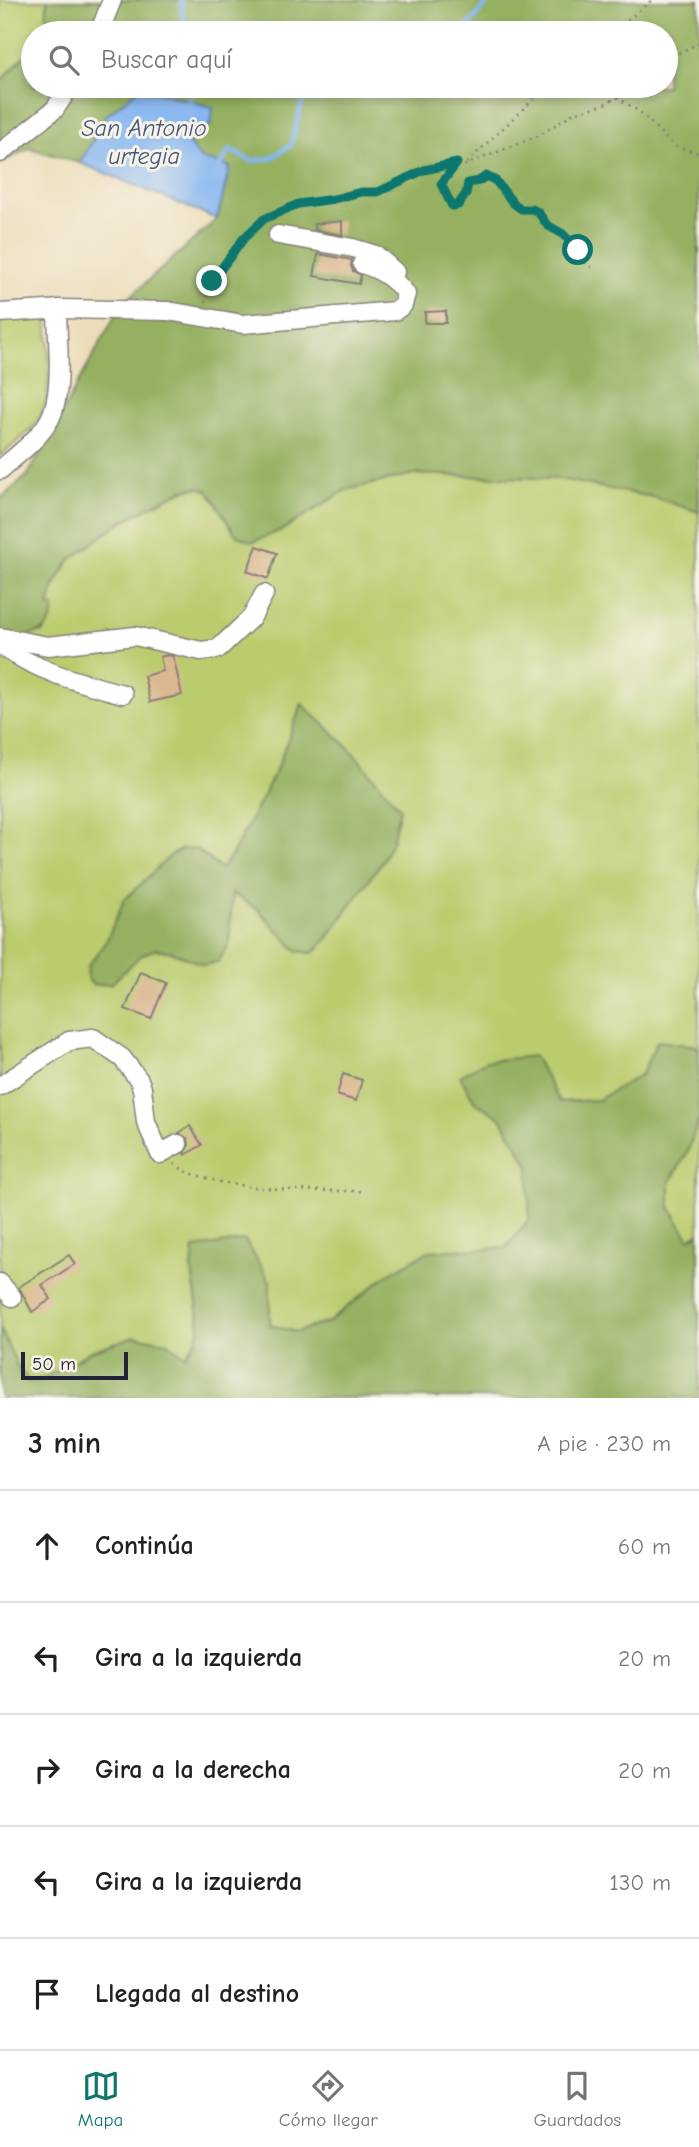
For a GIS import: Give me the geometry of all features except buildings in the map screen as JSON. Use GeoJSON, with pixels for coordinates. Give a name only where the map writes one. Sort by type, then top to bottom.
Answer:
{"type":"FeatureCollection","features":[{"type":"Feature","properties":{"kind":"street"},"geometry":{"type":"LineString","coordinates":[[104,21],[112,0]]}},
{"type":"Feature","properties":{"kind":"street"},"geometry":{"type":"LineString","coordinates":[[0,153],[55,109],[62,98]]}},
{"type":"Feature","properties":{"kind":"street"},"geometry":{"type":"LineString","coordinates":[[0,313],[57,309],[168,311],[243,324],[395,311],[403,305],[406,294],[394,271],[376,255],[278,234]]}},
{"type":"Feature","properties":{"kind":"street"},"geometry":{"type":"LineString","coordinates":[[362,264],[384,273],[398,283],[406,294]]}},
{"type":"Feature","properties":{"kind":"street"},"geometry":{"type":"LineString","coordinates":[[0,470],[36,438],[49,421],[56,397],[57,309]]}},
{"type":"Feature","properties":{"kind":"street"},"geometry":{"type":"LineString","coordinates":[[0,637],[48,646],[135,636],[201,651],[218,649],[252,617],[264,594]]}},
{"type":"Feature","properties":{"kind":"street"},"geometry":{"type":"LineString","coordinates":[[0,645],[33,666],[64,679],[123,694]]}},
{"type":"Feature","properties":{"kind":"street"},"geometry":{"type":"LineString","coordinates":[[0,1086],[69,1041],[93,1038],[122,1058],[139,1080],[146,1122],[160,1154],[178,1144]]}},
{"type":"Feature","properties":{"kind":"street"},"geometry":{"type":"LineString","coordinates":[[0,1283],[12,1297]]}},
{"type":"Feature","properties":{"kind":"path"},"geometry":{"type":"LineString","coordinates":[[626,21],[652,0]]}},
{"type":"Feature","properties":{"kind":"path"},"geometry":{"type":"LineString","coordinates":[[678,53],[699,43]]}},
{"type":"Feature","properties":{"kind":"path"},"geometry":{"type":"LineString","coordinates":[[465,165],[498,130],[534,98]]}},
{"type":"Feature","properties":{"kind":"path"},"geometry":{"type":"LineString","coordinates":[[205,296],[212,281],[244,238],[264,219],[298,204],[361,192],[378,192],[424,170],[457,163],[465,165],[538,136],[573,113],[615,98]]}},
{"type":"Feature","properties":{"kind":"path"},"geometry":{"type":"LineString","coordinates":[[618,98],[641,113],[674,146],[699,153]]}},
{"type":"Feature","properties":{"kind":"path"},"geometry":{"type":"LineString","coordinates":[[457,163],[441,184],[452,206],[458,205],[466,194],[468,183],[479,181],[486,176],[496,181],[521,209],[538,212],[547,225],[563,234],[578,250],[586,266],[595,270]]}},
{"type":"Feature","properties":{"kind":"path"},"geometry":{"type":"LineString","coordinates":[[160,1154],[180,1168],[202,1177],[248,1186],[361,1191]]}},
{"type":"Feature","properties":{"kind":"green space"},"geometry":{"type":"Polygon","coordinates":[[[0,0],[47,0],[47,21],[21,21],[21,60],[0,82],[0,0]]]}},
{"type":"Feature","properties":{"kind":"green space"},"geometry":{"type":"Polygon","coordinates":[[[47,0],[699,0],[699,512],[657,498],[560,479],[413,474],[346,490],[282,530],[252,542],[236,535],[208,490],[198,487],[182,490],[121,522],[70,560],[55,584],[49,606],[54,607],[52,618],[43,630],[28,635],[0,638],[0,499],[28,475],[121,305],[217,219],[230,168],[201,159],[188,142],[211,124],[107,115],[80,163],[30,148],[0,163],[0,82],[21,60],[21,98],[678,98],[678,21],[46,21],[47,0]]]}},
{"type":"Feature","properties":{"kind":"green space"},"geometry":{"type":"Polygon","coordinates":[[[47,313],[49,369],[43,412],[29,431],[0,456],[0,317],[47,313]]]}},
{"type":"Feature","properties":{"kind":"green space"},"geometry":{"type":"Polygon","coordinates":[[[413,474],[560,479],[657,498],[699,512],[699,1052],[696,1046],[658,1041],[642,1074],[598,1100],[475,1102],[501,1117],[529,1166],[529,1220],[506,1248],[429,1251],[388,1274],[329,1322],[296,1332],[270,1325],[270,1281],[192,1270],[200,1325],[197,1338],[185,1356],[167,1342],[91,1351],[43,1379],[30,1381],[20,1372],[0,1328],[0,638],[44,632],[54,607],[49,607],[57,581],[71,559],[116,526],[179,492],[196,488],[207,490],[236,534],[282,530],[346,490],[413,474]],[[302,704],[275,773],[231,857],[221,869],[196,849],[124,900],[107,940],[88,966],[156,949],[173,952],[204,965],[229,944],[231,893],[259,910],[297,951],[313,953],[325,941],[383,860],[302,704]]]}},
{"type":"Feature","properties":{"kind":"green space"},"geometry":{"type":"Polygon","coordinates":[[[302,704],[348,747],[400,808],[392,842],[383,860],[325,941],[313,953],[297,951],[259,910],[232,893],[229,944],[218,962],[204,965],[173,952],[156,949],[141,955],[111,984],[93,985],[87,978],[88,966],[107,940],[124,900],[171,855],[182,849],[196,849],[221,869],[231,857],[275,773],[302,704]]]}},
{"type":"Feature","properties":{"kind":"green space"},"geometry":{"type":"Polygon","coordinates":[[[657,1041],[696,1046],[699,1052],[699,1118],[688,1151],[670,1182],[670,1207],[689,1239],[699,1233],[699,1398],[0,1398],[0,1328],[20,1372],[30,1381],[43,1379],[91,1351],[135,1336],[167,1342],[185,1356],[197,1338],[200,1325],[192,1269],[194,1248],[245,1240],[270,1281],[270,1325],[296,1332],[329,1322],[388,1274],[429,1251],[506,1248],[529,1220],[529,1166],[501,1118],[475,1102],[460,1076],[486,1061],[534,1056],[560,1102],[598,1100],[642,1074],[657,1041]]]}},
{"type":"Feature","properties":{"kind":"green space"},"geometry":{"type":"Polygon","coordinates":[[[699,1118],[699,1233],[689,1239],[670,1207],[670,1182],[688,1151],[699,1118]]]}},
{"type":"Feature","properties":{"kind":"water","name":"San Antonio urtegia"},"geometry":{"type":"Polygon","coordinates":[[[128,98],[178,98],[213,107],[211,124],[188,142],[201,159],[230,167],[217,219],[80,163],[107,115],[128,98]]]}},
{"type":"Feature","properties":{"kind":"waterway"},"geometry":{"type":"LineString","coordinates":[[181,0],[183,21]]}},
{"type":"Feature","properties":{"kind":"waterway"},"geometry":{"type":"LineString","coordinates":[[472,21],[490,0]]}},
{"type":"Feature","properties":{"kind":"waterway"},"geometry":{"type":"LineString","coordinates":[[220,165],[230,150],[252,161],[271,158],[291,145],[304,98]]}},
{"type":"Feature","properties":{"kind":"route"},"geometry":{"type":"LineString","coordinates":[[212,281],[244,238],[264,219],[298,204],[361,192],[378,192],[424,170],[457,163],[441,184],[452,206],[458,205],[466,194],[468,183],[479,181],[486,176],[496,181],[521,209],[538,212],[547,225],[563,234],[578,250]]}}]}
